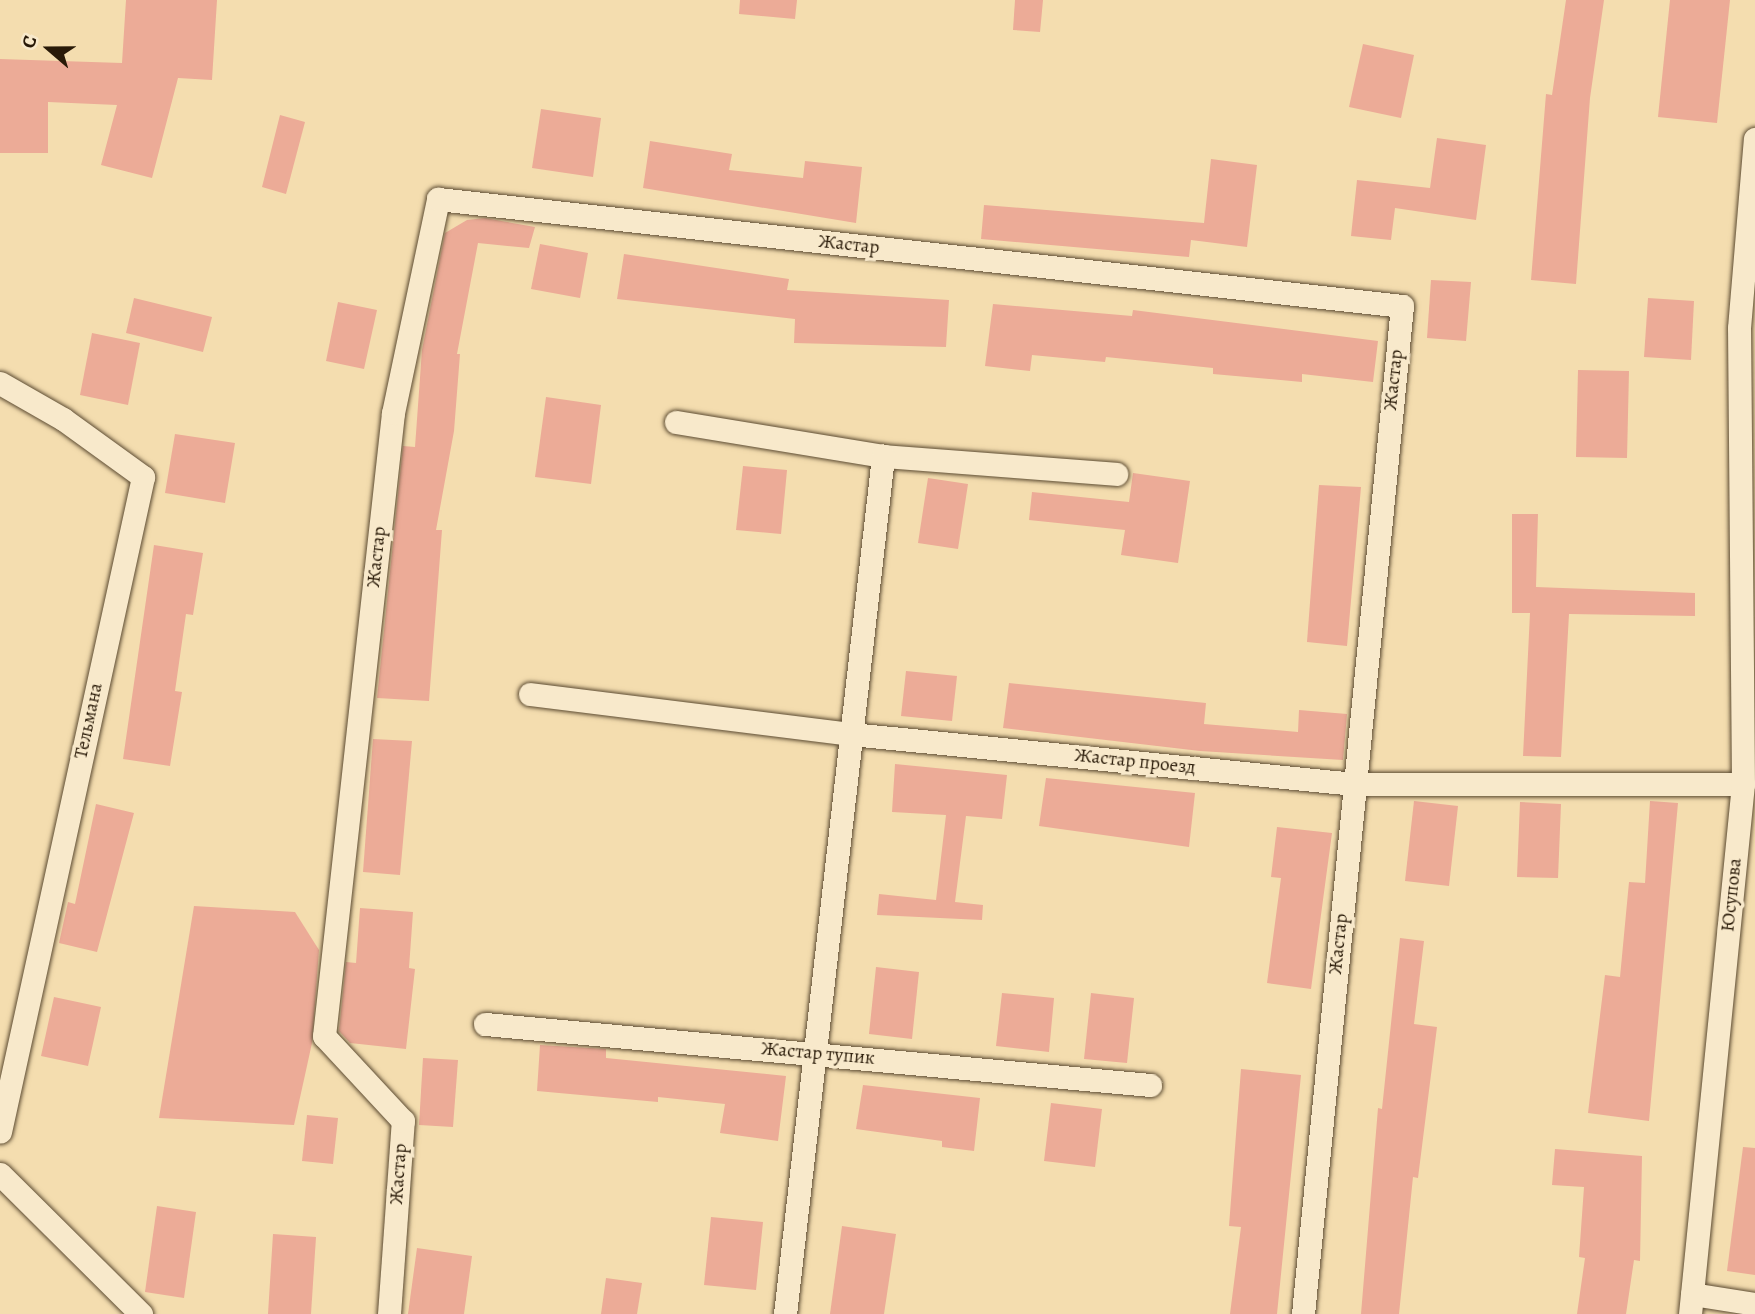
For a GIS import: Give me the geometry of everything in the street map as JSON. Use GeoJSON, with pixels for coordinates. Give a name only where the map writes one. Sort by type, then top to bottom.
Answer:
{"type":"FeatureCollection","features":[{"type":"Feature","properties":{"kind":"street","name":"Юсупова"},"geometry":{"type":"LineString","coordinates":[[1691,1304],[1743,784],[1739,328],[1755,139]]}},
{"type":"Feature","properties":{"kind":"street","name":"Жастар"},"geometry":{"type":"LineString","coordinates":[[389,1314],[403,1121],[324,1036],[393,412],[438,199],[1402,306],[1303,1314]]}},
{"type":"Feature","properties":{"kind":"street","name":"Тельмана"},"geometry":{"type":"LineString","coordinates":[[0,383],[63,419],[143,477],[0,1132]]}},
{"type":"Feature","properties":{"kind":"street"},"geometry":{"type":"LineString","coordinates":[[676,422],[883,456],[1116,474]]}},
{"type":"Feature","properties":{"kind":"street"},"geometry":{"type":"LineString","coordinates":[[786,1314],[883,456]]}},
{"type":"Feature","properties":{"kind":"street","name":"Жастар проезд"},"geometry":{"type":"LineString","coordinates":[[530,694],[851,734],[1354,784],[1743,784]]}},
{"type":"Feature","properties":{"kind":"street","name":"Жастар тупик"},"geometry":{"type":"LineString","coordinates":[[485,1024],[1150,1085]]}},
{"type":"Feature","properties":{"kind":"street"},"geometry":{"type":"LineString","coordinates":[[0,1174],[141,1314]]}},
{"type":"Feature","properties":{"kind":"street"},"geometry":{"type":"LineString","coordinates":[[1691,1304],[1755,1304]]}},
{"type":"Feature","properties":{"kind":"building"},"geometry":{"type":"Polygon","coordinates":[[[126,0],[217,0],[212,80],[178,78],[152,178],[101,165],[117,105],[48,102],[48,153],[0,153],[0,59],[122,63],[126,0]]]}},
{"type":"Feature","properties":{"kind":"building"},"geometry":{"type":"Polygon","coordinates":[[[740,0],[797,0],[795,19],[739,14],[740,0]]]}},
{"type":"Feature","properties":{"kind":"building"},"geometry":{"type":"Polygon","coordinates":[[[1015,0],[1043,0],[1040,32],[1013,30],[1015,0]]]}},
{"type":"Feature","properties":{"kind":"building"},"geometry":{"type":"Polygon","coordinates":[[[1566,0],[1604,0],[1590,98],[1576,284],[1531,280],[1546,94],[1552,95],[1566,0]]]}},
{"type":"Feature","properties":{"kind":"building"},"geometry":{"type":"Polygon","coordinates":[[[1670,0],[1730,0],[1717,123],[1658,117],[1670,0]]]}},
{"type":"Feature","properties":{"kind":"building"},"geometry":{"type":"Polygon","coordinates":[[[1363,44],[1414,55],[1401,118],[1349,107],[1363,44]]]}},
{"type":"Feature","properties":{"kind":"building"},"geometry":{"type":"Polygon","coordinates":[[[541,109],[601,118],[593,177],[532,168],[541,109]]]}},
{"type":"Feature","properties":{"kind":"building"},"geometry":{"type":"Polygon","coordinates":[[[280,115],[305,122],[286,194],[262,187],[280,115]]]}},
{"type":"Feature","properties":{"kind":"building"},"geometry":{"type":"Polygon","coordinates":[[[1437,138],[1486,145],[1476,220],[1395,208],[1391,240],[1351,236],[1357,180],[1430,188],[1437,138]]]}},
{"type":"Feature","properties":{"kind":"building"},"geometry":{"type":"Polygon","coordinates":[[[650,141],[732,154],[729,170],[803,178],[805,161],[862,167],[856,223],[643,188],[650,141]]]}},
{"type":"Feature","properties":{"kind":"building"},"geometry":{"type":"Polygon","coordinates":[[[1211,159],[1257,165],[1247,247],[1191,240],[1189,257],[981,239],[984,205],[1204,223],[1211,159]]]}},
{"type":"Feature","properties":{"kind":"building"},"geometry":{"type":"Polygon","coordinates":[[[485,218],[535,227],[529,248],[478,243],[457,354],[460,354],[454,431],[436,530],[442,530],[429,701],[377,698],[403,446],[415,447],[422,350],[445,233],[467,220],[485,218]]]}},
{"type":"Feature","properties":{"kind":"building"},"geometry":{"type":"Polygon","coordinates":[[[540,244],[588,253],[580,298],[531,289],[540,244]]]}},
{"type":"Feature","properties":{"kind":"building"},"geometry":{"type":"Polygon","coordinates":[[[624,254],[789,279],[787,290],[949,300],[946,347],[794,343],[795,319],[617,299],[624,254]]]}},
{"type":"Feature","properties":{"kind":"building"},"geometry":{"type":"Polygon","coordinates":[[[1431,280],[1471,282],[1466,341],[1427,338],[1431,280]]]}},
{"type":"Feature","properties":{"kind":"building"},"geometry":{"type":"Polygon","coordinates":[[[134,298],[212,317],[203,352],[126,333],[134,298]]]}},
{"type":"Feature","properties":{"kind":"building"},"geometry":{"type":"Polygon","coordinates":[[[1648,298],[1694,301],[1691,360],[1644,357],[1648,298]]]}},
{"type":"Feature","properties":{"kind":"building"},"geometry":{"type":"Polygon","coordinates":[[[338,302],[377,310],[364,369],[326,361],[338,302]]]}},
{"type":"Feature","properties":{"kind":"building"},"geometry":{"type":"Polygon","coordinates":[[[993,304],[1132,316],[1133,310],[1378,341],[1373,382],[1302,374],[1302,382],[1213,374],[1213,368],[1106,357],[1105,362],[1032,355],[1030,371],[985,366],[993,304]]]}},
{"type":"Feature","properties":{"kind":"building"},"geometry":{"type":"Polygon","coordinates":[[[92,333],[140,343],[128,405],[80,395],[92,333]]]}},
{"type":"Feature","properties":{"kind":"building"},"geometry":{"type":"Polygon","coordinates":[[[1578,370],[1629,371],[1627,458],[1576,457],[1578,370]]]}},
{"type":"Feature","properties":{"kind":"building"},"geometry":{"type":"Polygon","coordinates":[[[546,397],[601,405],[591,484],[535,477],[546,397]]]}},
{"type":"Feature","properties":{"kind":"building"},"geometry":{"type":"Polygon","coordinates":[[[175,434],[235,443],[225,503],[165,493],[175,434]]]}},
{"type":"Feature","properties":{"kind":"building"},"geometry":{"type":"Polygon","coordinates":[[[743,466],[787,470],[781,534],[736,530],[743,466]]]}},
{"type":"Feature","properties":{"kind":"building"},"geometry":{"type":"Polygon","coordinates":[[[1133,473],[1190,481],[1178,563],[1121,555],[1125,530],[1029,520],[1032,492],[1129,502],[1133,473]]]}},
{"type":"Feature","properties":{"kind":"building"},"geometry":{"type":"Polygon","coordinates":[[[928,478],[968,484],[958,549],[918,543],[928,478]]]}},
{"type":"Feature","properties":{"kind":"building"},"geometry":{"type":"Polygon","coordinates":[[[1319,485],[1361,487],[1347,646],[1307,642],[1319,485]]]}},
{"type":"Feature","properties":{"kind":"building"},"geometry":{"type":"Polygon","coordinates":[[[1512,514],[1538,514],[1536,587],[1695,593],[1695,616],[1569,614],[1561,757],[1523,756],[1530,613],[1512,613],[1512,514]]]}},
{"type":"Feature","properties":{"kind":"building"},"geometry":{"type":"Polygon","coordinates":[[[154,545],[203,553],[193,615],[186,614],[175,691],[182,692],[170,766],[123,759],[154,545]]]}},
{"type":"Feature","properties":{"kind":"building"},"geometry":{"type":"Polygon","coordinates":[[[906,671],[957,676],[952,721],[901,716],[906,671]]]}},
{"type":"Feature","properties":{"kind":"building"},"geometry":{"type":"Polygon","coordinates":[[[1009,683],[1206,703],[1204,724],[1298,732],[1299,710],[1347,714],[1343,760],[1200,751],[1003,728],[1009,683]]]}},
{"type":"Feature","properties":{"kind":"building"},"geometry":{"type":"Polygon","coordinates":[[[373,739],[412,741],[400,875],[363,872],[373,739]]]}},
{"type":"Feature","properties":{"kind":"building"},"geometry":{"type":"Polygon","coordinates":[[[895,764],[1007,775],[1002,819],[966,816],[955,902],[983,905],[982,920],[877,915],[879,894],[936,900],[946,815],[892,812],[895,764]]]}},
{"type":"Feature","properties":{"kind":"building"},"geometry":{"type":"Polygon","coordinates":[[[1046,778],[1195,793],[1189,847],[1039,826],[1046,778]]]}},
{"type":"Feature","properties":{"kind":"building"},"geometry":{"type":"Polygon","coordinates":[[[1414,801],[1458,806],[1449,886],[1405,881],[1414,801]]]}},
{"type":"Feature","properties":{"kind":"building"},"geometry":{"type":"Polygon","coordinates":[[[1650,801],[1678,803],[1649,1121],[1588,1113],[1605,975],[1620,977],[1629,882],[1645,883],[1650,801]]]}},
{"type":"Feature","properties":{"kind":"building"},"geometry":{"type":"Polygon","coordinates":[[[1520,802],[1561,804],[1558,878],[1517,877],[1520,802]]]}},
{"type":"Feature","properties":{"kind":"building"},"geometry":{"type":"Polygon","coordinates":[[[96,804],[134,813],[97,952],[59,943],[68,902],[75,904],[96,804]]]}},
{"type":"Feature","properties":{"kind":"building"},"geometry":{"type":"Polygon","coordinates":[[[1277,827],[1332,833],[1311,989],[1267,983],[1281,878],[1271,877],[1277,827]]]}},
{"type":"Feature","properties":{"kind":"building"},"geometry":{"type":"Polygon","coordinates":[[[194,906],[295,912],[319,950],[312,1043],[294,1125],[159,1118],[194,906]]]}},
{"type":"Feature","properties":{"kind":"building"},"geometry":{"type":"Polygon","coordinates":[[[360,908],[413,912],[409,968],[415,969],[406,1049],[350,1043],[339,1031],[346,962],[356,963],[360,908]]]}},
{"type":"Feature","properties":{"kind":"building"},"geometry":{"type":"Polygon","coordinates":[[[1400,938],[1424,941],[1414,1024],[1437,1027],[1418,1178],[1413,1177],[1399,1314],[1361,1314],[1378,1108],[1382,1109],[1400,938]]]}},
{"type":"Feature","properties":{"kind":"building"},"geometry":{"type":"Polygon","coordinates":[[[876,967],[919,972],[912,1039],[869,1034],[876,967]]]}},
{"type":"Feature","properties":{"kind":"building"},"geometry":{"type":"Polygon","coordinates":[[[1002,993],[1054,998],[1049,1052],[996,1046],[1002,993]]]}},
{"type":"Feature","properties":{"kind":"building"},"geometry":{"type":"Polygon","coordinates":[[[1091,993],[1134,998],[1127,1063],[1084,1059],[1091,993]]]}},
{"type":"Feature","properties":{"kind":"building"},"geometry":{"type":"Polygon","coordinates":[[[54,997],[101,1007],[88,1066],[41,1056],[54,997]]]}},
{"type":"Feature","properties":{"kind":"building"},"geometry":{"type":"Polygon","coordinates":[[[540,1045],[606,1049],[606,1058],[786,1076],[778,1141],[720,1133],[725,1104],[658,1097],[658,1102],[537,1091],[540,1045]]]}},
{"type":"Feature","properties":{"kind":"building"},"geometry":{"type":"Polygon","coordinates":[[[423,1058],[458,1060],[453,1127],[419,1125],[423,1058]]]}},
{"type":"Feature","properties":{"kind":"building"},"geometry":{"type":"Polygon","coordinates":[[[1241,1069],[1301,1075],[1277,1314],[1230,1314],[1241,1227],[1229,1226],[1241,1069]]]}},
{"type":"Feature","properties":{"kind":"building"},"geometry":{"type":"Polygon","coordinates":[[[863,1085],[980,1098],[974,1151],[942,1147],[942,1141],[856,1129],[863,1085]]]}},
{"type":"Feature","properties":{"kind":"building"},"geometry":{"type":"Polygon","coordinates":[[[1051,1103],[1102,1109],[1095,1167],[1044,1161],[1051,1103]]]}},
{"type":"Feature","properties":{"kind":"building"},"geometry":{"type":"Polygon","coordinates":[[[307,1115],[338,1118],[333,1164],[302,1161],[307,1115]]]}},
{"type":"Feature","properties":{"kind":"building"},"geometry":{"type":"Polygon","coordinates":[[[1743,1147],[1755,1148],[1755,1275],[1727,1271],[1743,1147]]]}},
{"type":"Feature","properties":{"kind":"building"},"geometry":{"type":"Polygon","coordinates":[[[1555,1149],[1642,1156],[1640,1261],[1634,1260],[1626,1314],[1577,1314],[1585,1258],[1579,1257],[1584,1187],[1552,1185],[1555,1149]]]}},
{"type":"Feature","properties":{"kind":"building"},"geometry":{"type":"Polygon","coordinates":[[[157,1206],[196,1212],[184,1298],[145,1292],[157,1206]]]}},
{"type":"Feature","properties":{"kind":"building"},"geometry":{"type":"Polygon","coordinates":[[[711,1217],[763,1222],[756,1290],[704,1285],[711,1217]]]}},
{"type":"Feature","properties":{"kind":"building"},"geometry":{"type":"Polygon","coordinates":[[[842,1226],[896,1234],[884,1314],[830,1314],[842,1226]]]}},
{"type":"Feature","properties":{"kind":"building"},"geometry":{"type":"Polygon","coordinates":[[[273,1234],[316,1237],[311,1314],[268,1314],[273,1234]]]}},
{"type":"Feature","properties":{"kind":"building"},"geometry":{"type":"Polygon","coordinates":[[[417,1248],[472,1256],[464,1314],[408,1314],[417,1248]]]}},
{"type":"Feature","properties":{"kind":"building"},"geometry":{"type":"Polygon","coordinates":[[[606,1278],[642,1283],[637,1314],[601,1314],[606,1278]]]}}]}
